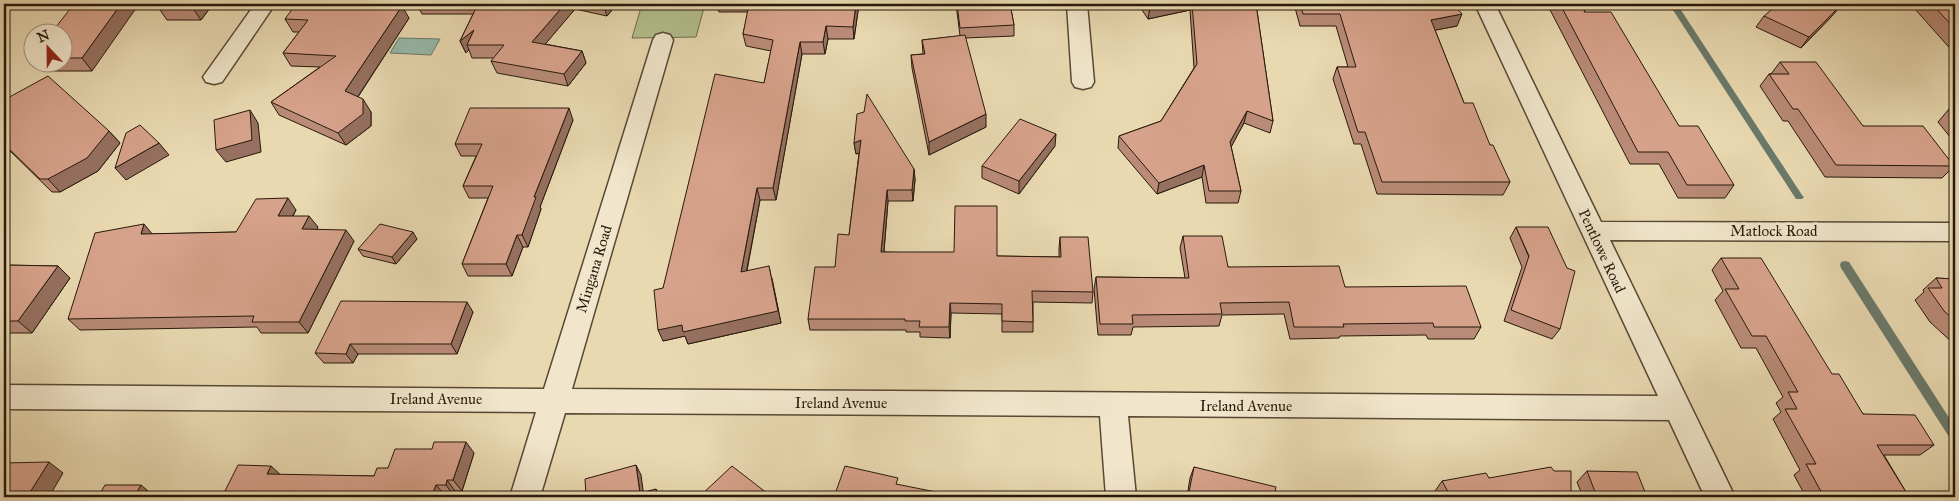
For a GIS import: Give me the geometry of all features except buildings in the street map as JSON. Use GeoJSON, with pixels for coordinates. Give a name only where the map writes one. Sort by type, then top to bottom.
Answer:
{"type":"FeatureCollection","features":[{"type":"Feature","properties":{"kind":"street"},"geometry":{"type":"LineString","coordinates":[[214,77],[266,4]]}},
{"type":"Feature","properties":{"kind":"street"},"geometry":{"type":"LineString","coordinates":[[1077,4],[1083,82]]}},
{"type":"Feature","properties":{"kind":"street","name":"Pentlowe Road"},"geometry":{"type":"LineString","coordinates":[[1485,4],[1720,497]]}},
{"type":"Feature","properties":{"kind":"street","name":"Mingana Road"},"geometry":{"type":"LineString","coordinates":[[524,497],[663,40]]}},
{"type":"Feature","properties":{"kind":"street","name":"Matlock Road"},"geometry":{"type":"LineString","coordinates":[[1593,231],[1955,232]]}},
{"type":"Feature","properties":{"kind":"street","name":"Ireland Avenue"},"geometry":{"type":"LineString","coordinates":[[4,397],[1677,408]]}},
{"type":"Feature","properties":{"kind":"street"},"geometry":{"type":"LineString","coordinates":[[1113,405],[1120,497]]}},
{"type":"Feature","properties":{"kind":"green space"},"geometry":{"type":"Polygon","coordinates":[[[642,4],[705,4],[696,37],[632,38],[642,4]]]}},
{"type":"Feature","properties":{"kind":"shaded area"},"geometry":{"type":"Polygon","coordinates":[[[399,38],[440,39],[431,55],[390,53],[399,38]]]}},
{"type":"Feature","properties":{"kind":"waterway"},"geometry":{"type":"LineString","coordinates":[[1673,4],[1799,197]]}},
{"type":"Feature","properties":{"kind":"waterway"},"geometry":{"type":"LineString","coordinates":[[1845,265],[1955,436]]}}]}
